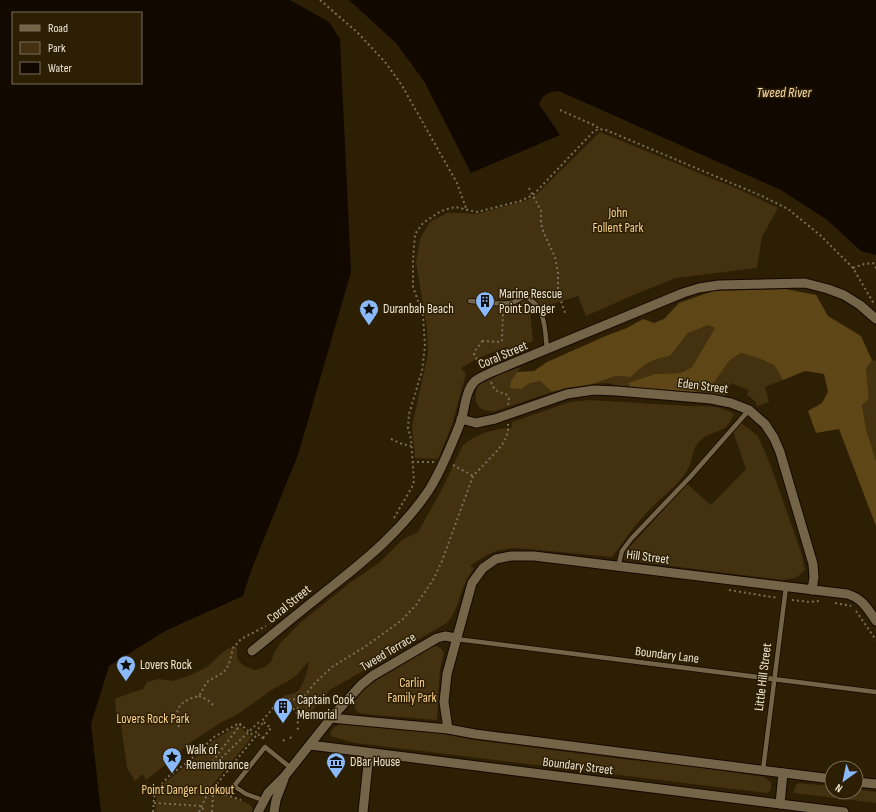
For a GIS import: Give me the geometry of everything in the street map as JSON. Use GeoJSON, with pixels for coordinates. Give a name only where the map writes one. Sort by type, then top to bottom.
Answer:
{"type":"FeatureCollection","features":[{"type":"Feature","properties":{"kind":"street","name":"Coral Street"},"geometry":{"type":"LineString","coordinates":[[252,651],[360,564],[401,526],[429,489],[444,462],[461,419],[471,387],[476,381],[489,378],[547,350],[683,293],[699,288],[719,285],[805,283],[844,295],[860,305],[876,319]]}},
{"type":"Feature","properties":{"kind":"street","name":"Eden Street"},"geometry":{"type":"LineString","coordinates":[[461,419],[476,423],[496,419],[567,394],[594,390],[711,399],[731,403],[749,410],[765,424],[774,438],[780,452],[813,564],[814,577],[812,590]]}},
{"type":"Feature","properties":{"kind":"street","name":"Hill Street"},"geometry":{"type":"LineString","coordinates":[[456,639],[472,583],[483,568],[496,559],[511,556],[534,556],[847,594],[856,597],[863,603],[876,621]]}},
{"type":"Feature","properties":{"kind":"street","name":"Tweed Terrace"},"geometry":{"type":"LineString","coordinates":[[258,812],[263,800],[272,788],[284,778],[331,718],[358,688],[372,676],[436,638],[445,636],[456,639]]}},
{"type":"Feature","properties":{"kind":"street"},"geometry":{"type":"LineString","coordinates":[[448,729],[444,706],[446,683],[456,639]]}},
{"type":"Feature","properties":{"kind":"street","name":"Boundary Street"},"geometry":{"type":"LineString","coordinates":[[331,718],[448,729],[475,734],[824,778]]}},
{"type":"Feature","properties":{"kind":"street","name":"Boundary Street"},"geometry":{"type":"LineString","coordinates":[[310,745],[369,754],[768,802],[781,807],[844,812]]}},
{"type":"Feature","properties":{"kind":"street"},"geometry":{"type":"LineString","coordinates":[[362,812],[369,754]]}},
{"type":"Feature","properties":{"kind":"street"},"geometry":{"type":"LineString","coordinates":[[781,807],[783,773]]}},
{"type":"Feature","properties":{"kind":"street","name":"Tweed Terrace"},"geometry":{"type":"LineString","coordinates":[[275,808],[284,778]]}},
{"type":"Feature","properties":{"kind":"street"},"geometry":{"type":"LineString","coordinates":[[864,783],[876,784]]}},
{"type":"Feature","properties":{"kind":"street"},"geometry":{"type":"LineString","coordinates":[[263,800],[275,808]]}},
{"type":"Feature","properties":{"kind":"street"},"geometry":{"type":"LineString","coordinates":[[767,812],[768,802]]}},
{"type":"Feature","properties":{"kind":"lane"},"geometry":{"type":"LineString","coordinates":[[470,301],[503,304],[515,302],[525,296],[532,300],[539,308],[544,320],[547,350]]}},
{"type":"Feature","properties":{"kind":"lane"},"geometry":{"type":"LineString","coordinates":[[618,567],[622,551],[631,539],[691,476],[749,410]]}},
{"type":"Feature","properties":{"kind":"lane","name":"Little Hill Street"},"geometry":{"type":"LineString","coordinates":[[763,770],[786,587]]}},
{"type":"Feature","properties":{"kind":"lane","name":"Boundary Lane"},"geometry":{"type":"LineString","coordinates":[[456,639],[876,692]]}},
{"type":"Feature","properties":{"kind":"lane"},"geometry":{"type":"LineString","coordinates":[[263,800],[246,794],[234,786],[265,747],[291,768]]}},
{"type":"Feature","properties":{"kind":"path"},"geometry":{"type":"LineString","coordinates":[[320,0],[357,32],[385,62],[401,84],[457,183],[467,211]]}},
{"type":"Feature","properties":{"kind":"path"},"geometry":{"type":"LineString","coordinates":[[560,110],[596,126],[599,129],[606,130],[762,196],[788,209],[820,235],[853,268],[876,307]]}},
{"type":"Feature","properties":{"kind":"path"},"geometry":{"type":"LineString","coordinates":[[412,462],[408,428],[409,414],[422,371],[425,346],[423,315],[413,287],[415,234],[423,223],[441,211],[455,207],[467,211],[477,212],[520,201],[532,195],[594,132],[599,129]]}},
{"type":"Feature","properties":{"kind":"path"},"geometry":{"type":"LineString","coordinates":[[529,188],[541,211],[543,232],[556,262],[558,272],[558,292],[565,312]]}},
{"type":"Feature","properties":{"kind":"path"},"geometry":{"type":"LineString","coordinates":[[853,268],[864,264],[876,263]]}},
{"type":"Feature","properties":{"kind":"path"},"geometry":{"type":"LineString","coordinates":[[503,304],[502,340],[500,342],[483,340],[475,349],[474,354],[489,378],[493,389],[497,392],[506,394],[509,399],[508,406]]}},
{"type":"Feature","properties":{"kind":"path"},"geometry":{"type":"LineString","coordinates":[[296,712],[302,700],[315,683],[332,667],[366,646],[402,620],[416,605],[433,580],[442,561],[473,476],[504,442],[508,432],[508,424]]}},
{"type":"Feature","properties":{"kind":"path"},"geometry":{"type":"LineString","coordinates":[[392,439],[402,444],[411,446]]}},
{"type":"Feature","properties":{"kind":"path"},"geometry":{"type":"LineString","coordinates":[[453,465],[473,476]]}},
{"type":"Feature","properties":{"kind":"path"},"geometry":{"type":"LineString","coordinates":[[727,590],[810,602],[822,600]]}},
{"type":"Feature","properties":{"kind":"path"},"geometry":{"type":"LineString","coordinates":[[830,602],[853,606],[876,640]]}},
{"type":"Feature","properties":{"kind":"path"},"geometry":{"type":"LineString","coordinates":[[199,696],[208,700],[214,706]]}},
{"type":"Feature","properties":{"kind":"path"},"geometry":{"type":"LineString","coordinates":[[263,738],[271,728],[262,720],[280,700],[302,700]]}},
{"type":"Feature","properties":{"kind":"path"},"geometry":{"type":"LineString","coordinates":[[287,700],[301,717]]}},
{"type":"Feature","properties":{"kind":"path"},"geometry":{"type":"LineString","coordinates":[[241,724],[212,762],[215,764],[259,722],[262,724],[256,732],[258,734]]}},
{"type":"Feature","properties":{"kind":"path"},"geometry":{"type":"LineString","coordinates":[[153,812],[154,797],[160,786],[169,776],[189,761],[214,737],[239,723],[241,724]]}},
{"type":"Feature","properties":{"kind":"path"},"geometry":{"type":"LineString","coordinates":[[241,724],[252,734]]}},
{"type":"Feature","properties":{"kind":"path"},"geometry":{"type":"LineString","coordinates":[[297,728],[301,731]]}},
{"type":"Feature","properties":{"kind":"path"},"geometry":{"type":"LineString","coordinates":[[199,812],[212,790],[255,737]]}},
{"type":"Feature","properties":{"kind":"path"},"geometry":{"type":"LineString","coordinates":[[290,737],[293,740]]}},
{"type":"Feature","properties":{"kind":"path"},"geometry":{"type":"LineString","coordinates":[[212,790],[212,812]]}},
{"type":"Feature","properties":{"kind":"path"},"geometry":{"type":"LineString","coordinates":[[154,803],[202,806]]}},
{"type":"Feature","properties":{"kind":"path"},"geometry":{"type":"LineString","coordinates":[[202,806],[204,812]]}},
{"type":"Feature","properties":{"kind":"green space","name":"John Follent Park"},"geometry":{"type":"Polygon","coordinates":[[[600,132],[740,190],[778,208],[762,237],[757,268],[676,278],[586,316],[578,296],[530,311],[533,341],[513,350],[506,347],[476,359],[461,368],[466,374],[452,425],[438,459],[415,458],[412,426],[428,354],[427,328],[416,262],[420,239],[430,222],[447,213],[477,214],[527,200],[537,194],[600,132]]]}},
{"type":"Feature","properties":{"kind":"green space"},"geometry":{"type":"Polygon","coordinates":[[[709,325],[715,328],[692,367],[681,373],[655,374],[629,383],[633,390],[607,383],[592,384],[616,376],[631,377],[649,363],[670,356],[688,333],[709,325]]]}},
{"type":"Feature","properties":{"kind":"green space"},"geometry":{"type":"Polygon","coordinates":[[[741,353],[774,365],[783,380],[765,387],[769,402],[757,406],[755,401],[747,395],[749,390],[731,383],[725,396],[696,392],[713,384],[729,361],[741,353]]]}},
{"type":"Feature","properties":{"kind":"green space"},"geometry":{"type":"Polygon","coordinates":[[[872,360],[876,361],[876,461],[866,429],[862,405],[869,399],[866,369],[872,360]]]}},
{"type":"Feature","properties":{"kind":"green space"},"geometry":{"type":"Polygon","coordinates":[[[521,367],[511,381],[522,389],[528,384],[540,381],[552,392],[496,411],[484,410],[480,408],[476,401],[476,391],[478,385],[503,373],[521,367]]]}},
{"type":"Feature","properties":{"kind":"green space","name":"Lovers Rock Park"},"geometry":{"type":"Polygon","coordinates":[[[589,400],[712,407],[723,409],[734,414],[726,426],[703,438],[698,443],[694,449],[690,466],[685,474],[631,531],[612,557],[516,548],[502,550],[481,558],[470,566],[474,568],[464,585],[455,611],[447,623],[330,690],[306,718],[283,696],[299,690],[305,678],[309,661],[297,675],[273,689],[238,714],[220,723],[187,745],[168,763],[146,780],[143,774],[135,781],[127,768],[121,725],[116,714],[115,699],[143,689],[147,682],[159,679],[172,681],[189,676],[207,667],[223,652],[233,646],[237,647],[238,660],[244,666],[255,670],[265,667],[271,662],[274,653],[281,642],[300,623],[351,582],[380,562],[402,540],[418,532],[441,491],[463,445],[486,432],[511,428],[512,422],[570,402],[589,400]]]}},
{"type":"Feature","properties":{"kind":"green space"},"geometry":{"type":"Polygon","coordinates":[[[741,423],[758,436],[770,464],[801,552],[805,570],[796,578],[781,580],[624,560],[625,552],[687,484],[711,505],[746,469],[733,431],[741,423]]]}},
{"type":"Feature","properties":{"kind":"green space","name":"Carlin Family Park"},"geometry":{"type":"Polygon","coordinates":[[[434,646],[440,648],[444,653],[440,669],[436,720],[363,714],[356,710],[353,703],[362,690],[434,646]]]}},
{"type":"Feature","properties":{"kind":"green space"},"geometry":{"type":"Polygon","coordinates":[[[345,724],[438,733],[475,740],[630,760],[677,764],[764,777],[771,782],[771,790],[767,793],[355,743],[333,737],[330,734],[335,726],[345,724]]]}},
{"type":"Feature","properties":{"kind":"green space","name":"Point Danger Lookout"},"geometry":{"type":"Polygon","coordinates":[[[238,725],[252,737],[210,788],[249,804],[253,809],[251,812],[155,812],[157,795],[162,785],[192,761],[213,741],[238,725]]]}},
{"type":"Feature","properties":{"kind":"green space"},"geometry":{"type":"Polygon","coordinates":[[[799,783],[824,785],[824,797],[793,793],[796,785],[799,783]]]}},
{"type":"Feature","properties":{"kind":"green space"},"geometry":{"type":"Polygon","coordinates":[[[864,790],[876,792],[876,803],[851,800],[864,800],[864,790]]]}},
{"type":"Feature","properties":{"kind":"shaded area"},"geometry":{"type":"Polygon","coordinates":[[[785,289],[816,295],[828,316],[861,336],[872,360],[866,369],[869,399],[862,405],[866,429],[876,461],[876,526],[839,429],[816,433],[808,411],[822,403],[828,392],[824,374],[805,371],[783,380],[774,365],[741,353],[729,361],[713,384],[696,392],[633,390],[628,383],[655,374],[681,373],[692,367],[715,328],[709,325],[688,333],[670,356],[649,363],[631,377],[616,376],[589,385],[566,388],[552,392],[540,381],[528,384],[522,389],[510,388],[511,381],[517,372],[534,371],[547,362],[627,328],[643,319],[654,323],[664,319],[679,303],[713,291],[785,289]]]}},
{"type":"Feature","properties":{"kind":"water"},"geometry":{"type":"Polygon","coordinates":[[[0,0],[290,0],[329,22],[340,39],[351,272],[298,455],[252,568],[243,596],[165,631],[109,666],[91,724],[101,812],[0,812],[0,0]]]}},
{"type":"Feature","properties":{"kind":"water","name":"Tweed River"},"geometry":{"type":"Polygon","coordinates":[[[349,0],[876,0],[876,255],[861,251],[826,219],[781,190],[559,91],[546,94],[539,104],[560,135],[471,173],[424,81],[396,43],[349,0]]]}},
{"type":"Feature","properties":{"kind":"place","name":"Marine Rescue Point Danger"},"geometry":{"type":"Point","coordinates":[485,318]}},
{"type":"Feature","properties":{"kind":"place","name":"Duranbah Beach"},"geometry":{"type":"Point","coordinates":[369,326]}},
{"type":"Feature","properties":{"kind":"place","name":"Lovers Rock"},"geometry":{"type":"Point","coordinates":[126,682]}},
{"type":"Feature","properties":{"kind":"place","name":"Captain Cook Memorial"},"geometry":{"type":"Point","coordinates":[283,724]}},
{"type":"Feature","properties":{"kind":"place","name":"Walk of Remembrance"},"geometry":{"type":"Point","coordinates":[172,774]}},
{"type":"Feature","properties":{"kind":"place","name":"DBar House"},"geometry":{"type":"Point","coordinates":[336,779]}}]}
